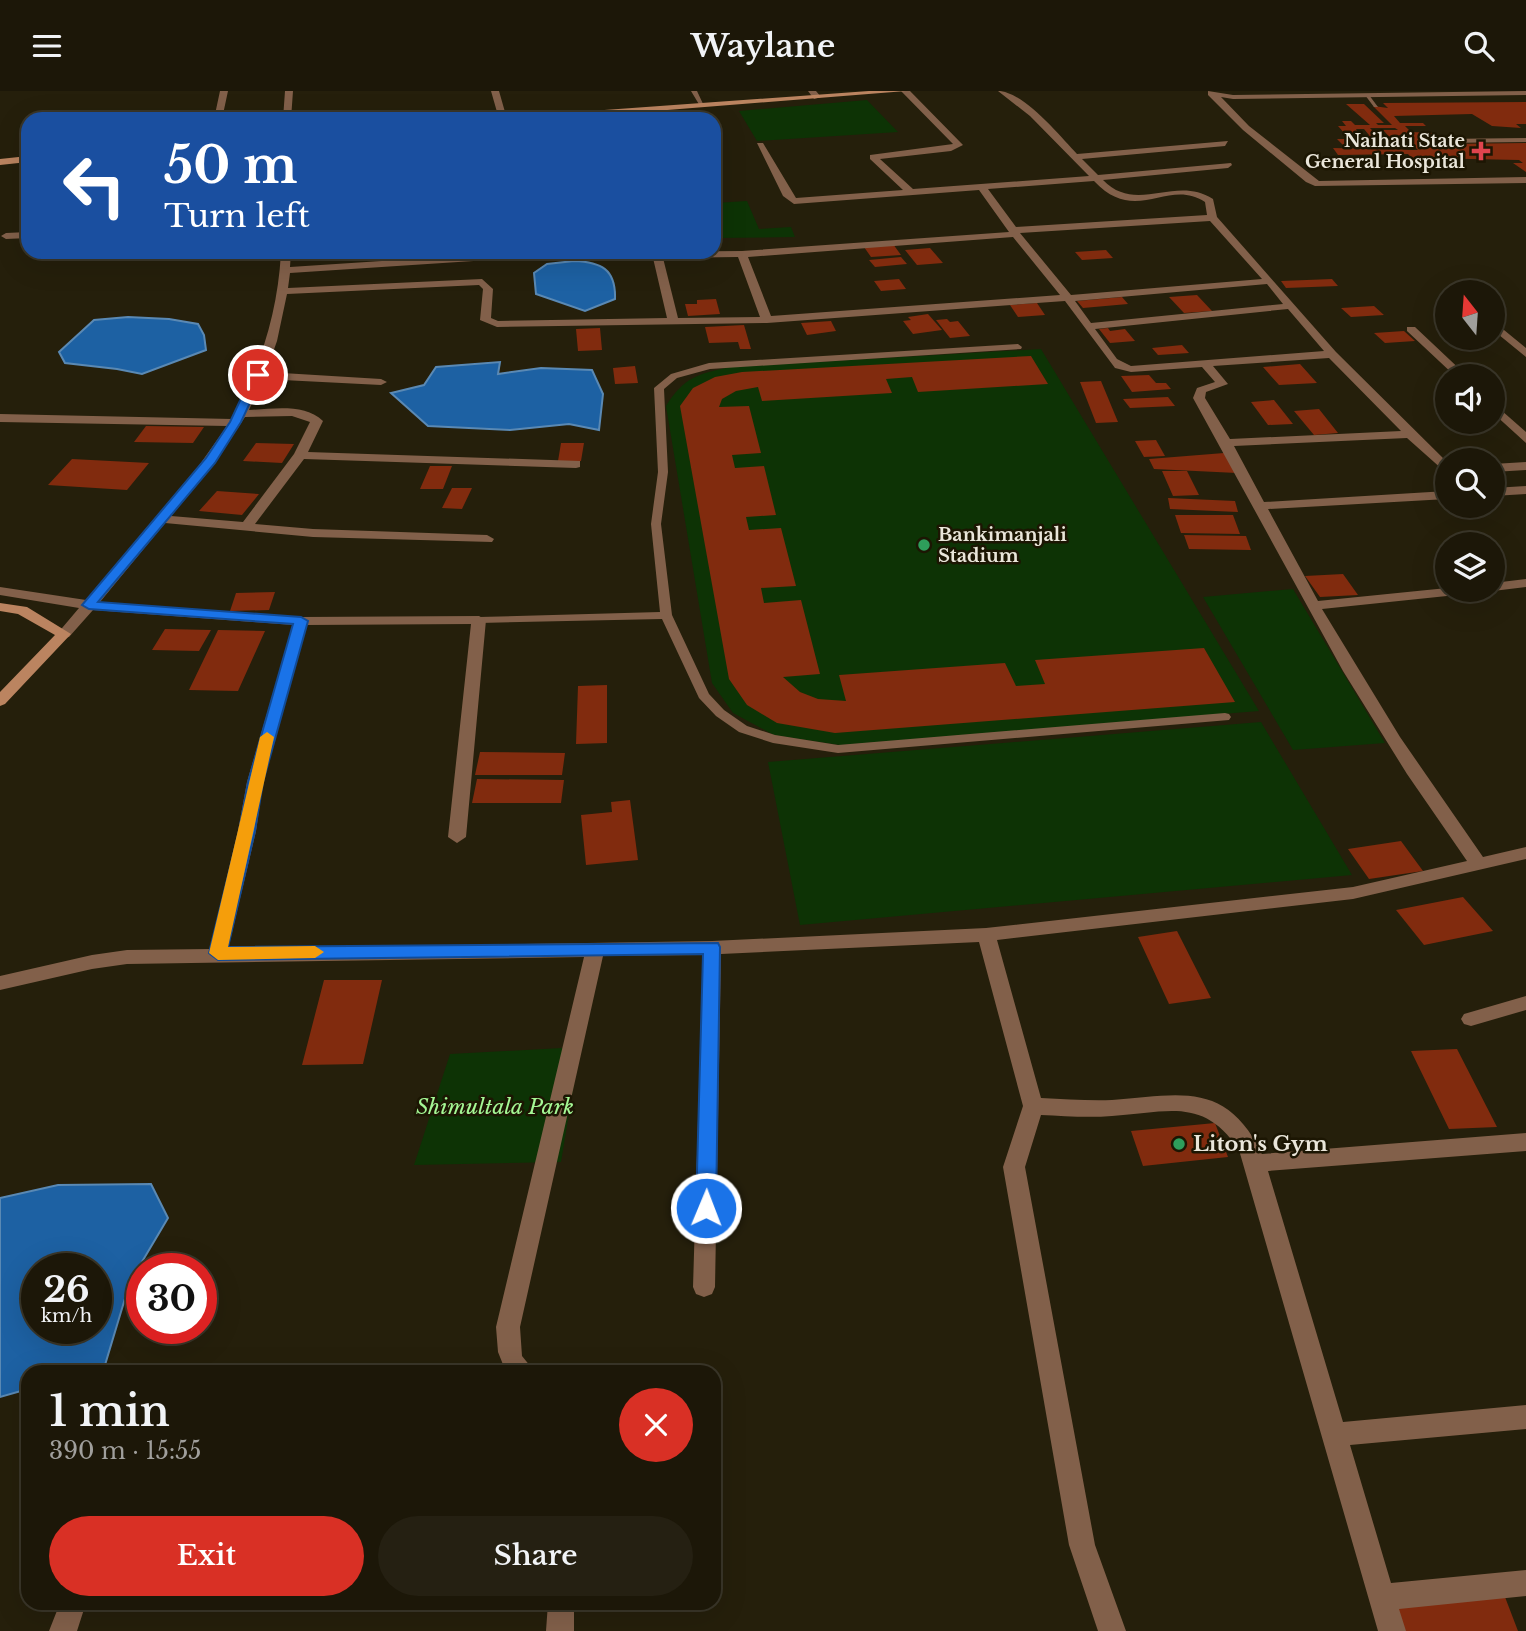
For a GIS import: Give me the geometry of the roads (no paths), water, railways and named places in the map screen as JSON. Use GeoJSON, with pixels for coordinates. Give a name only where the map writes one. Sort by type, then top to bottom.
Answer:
{"type":"FeatureCollection","features":[{"type":"Feature","properties":{"kind":"street"},"geometry":{"type":"LineString","coordinates":[[220,112],[224,91]]}},
{"type":"Feature","properties":{"kind":"street"},"geometry":{"type":"LineString","coordinates":[[288,112],[289,91]]}},
{"type":"Feature","properties":{"kind":"street"},"geometry":{"type":"LineString","coordinates":[[495,91],[501,112]]}},
{"type":"Feature","properties":{"kind":"street"},"geometry":{"type":"LineString","coordinates":[[627,112],[814,94],[903,91],[959,145],[873,156],[911,192]]}},
{"type":"Feature","properties":{"kind":"street"},"geometry":{"type":"LineString","coordinates":[[1002,91],[1033,114],[1096,178],[1120,198],[1142,199],[1190,193],[1205,196],[1210,201],[1212,218],[1332,354],[1435,459]]}},
{"type":"Feature","properties":{"kind":"street"},"geometry":{"type":"LineString","coordinates":[[1210,92],[1233,97],[1526,93]]}},
{"type":"Feature","properties":{"kind":"street"},"geometry":{"type":"LineString","coordinates":[[1210,92],[1246,128],[1309,180],[1318,184],[1526,180]]}},
{"type":"Feature","properties":{"kind":"street"},"geometry":{"type":"LineString","coordinates":[[1075,157],[1225,143]]}},
{"type":"Feature","properties":{"kind":"street"},"geometry":{"type":"LineString","coordinates":[[760,145],[788,196],[794,201],[983,188],[1228,166]]}},
{"type":"Feature","properties":{"kind":"street"},"geometry":{"type":"LineString","coordinates":[[0,162],[21,160]]}},
{"type":"Feature","properties":{"kind":"street"},"geometry":{"type":"LineString","coordinates":[[983,188],[1119,366],[1145,369],[1332,354]]}},
{"type":"Feature","properties":{"kind":"street"},"geometry":{"type":"LineString","coordinates":[[721,254],[1212,218]]}},
{"type":"Feature","properties":{"kind":"street"},"geometry":{"type":"LineString","coordinates":[[6,236],[21,235]]}},
{"type":"Feature","properties":{"kind":"street"},"geometry":{"type":"LineString","coordinates":[[742,254],[767,320]]}},
{"type":"Feature","properties":{"kind":"street"},"geometry":{"type":"LineString","coordinates":[[0,701],[64,634],[211,460],[238,418],[258,375],[284,291],[286,259]]}},
{"type":"Feature","properties":{"kind":"street"},"geometry":{"type":"LineString","coordinates":[[286,270],[457,259]]}},
{"type":"Feature","properties":{"kind":"street"},"geometry":{"type":"LineString","coordinates":[[659,259],[673,322]]}},
{"type":"Feature","properties":{"kind":"street"},"geometry":{"type":"LineString","coordinates":[[284,291],[482,282],[488,289],[484,316],[488,322],[673,322],[767,320],[1270,281]]}},
{"type":"Feature","properties":{"kind":"street"},"geometry":{"type":"LineString","coordinates":[[1088,325],[1291,306]]}},
{"type":"Feature","properties":{"kind":"street"},"geometry":{"type":"LineString","coordinates":[[1411,329],[1448,364]]}},
{"type":"Feature","properties":{"kind":"street"},"geometry":{"type":"LineString","coordinates":[[1505,335],[1526,354]]}},
{"type":"Feature","properties":{"kind":"street"},"geometry":{"type":"LineString","coordinates":[[1206,365],[1222,384],[1201,390],[1198,394],[1228,443],[1313,606],[1418,781],[1479,866]]}},
{"type":"Feature","properties":{"kind":"street"},"geometry":{"type":"LineString","coordinates":[[258,375],[381,382]]}},
{"type":"Feature","properties":{"kind":"street"},"geometry":{"type":"LineString","coordinates":[[0,418],[238,418],[297,413],[314,417],[317,421],[300,455],[246,527]]}},
{"type":"Feature","properties":{"kind":"street"},"geometry":{"type":"LineString","coordinates":[[1505,419],[1526,439]]}},
{"type":"Feature","properties":{"kind":"street"},"geometry":{"type":"LineString","coordinates":[[1228,443],[1413,434]]}},
{"type":"Feature","properties":{"kind":"street"},"geometry":{"type":"LineString","coordinates":[[300,455],[576,464]]}},
{"type":"Feature","properties":{"kind":"street"},"geometry":{"type":"LineString","coordinates":[[1505,467],[1526,465]]}},
{"type":"Feature","properties":{"kind":"street"},"geometry":{"type":"LineString","coordinates":[[1505,491],[1526,490]]}},
{"type":"Feature","properties":{"kind":"street"},"geometry":{"type":"LineString","coordinates":[[1259,506],[1435,496]]}},
{"type":"Feature","properties":{"kind":"street"},"geometry":{"type":"LineString","coordinates":[[162,519],[313,533],[487,540]]}},
{"type":"Feature","properties":{"kind":"street"},"geometry":{"type":"LineString","coordinates":[[1505,586],[1526,583]]}},
{"type":"Feature","properties":{"kind":"street"},"geometry":{"type":"LineString","coordinates":[[0,591],[89,605],[301,621],[479,620],[457,837]]}},
{"type":"Feature","properties":{"kind":"street"},"geometry":{"type":"LineString","coordinates":[[1313,606],[1435,593]]}},
{"type":"Feature","properties":{"kind":"street"},"geometry":{"type":"LineString","coordinates":[[0,607],[22,610],[64,634]]}},
{"type":"Feature","properties":{"kind":"street"},"geometry":{"type":"LineString","coordinates":[[218,953],[247,831],[255,782],[301,621]]}},
{"type":"Feature","properties":{"kind":"street"},"geometry":{"type":"LineString","coordinates":[[0,983],[92,962],[127,957],[218,953],[712,947],[985,935],[1353,894],[1526,853]]}},
{"type":"Feature","properties":{"kind":"street"},"geometry":{"type":"LineString","coordinates":[[985,935],[1033,1106],[1014,1167],[1082,1545],[1112,1631]]}},
{"type":"Feature","properties":{"kind":"street"},"geometry":{"type":"LineString","coordinates":[[704,1287],[712,947]]}},
{"type":"Feature","properties":{"kind":"street"},"geometry":{"type":"LineString","coordinates":[[515,1365],[508,1350],[508,1327],[595,950]]}},
{"type":"Feature","properties":{"kind":"street"},"geometry":{"type":"LineString","coordinates":[[1471,1019],[1526,1003]]}},
{"type":"Feature","properties":{"kind":"street"},"geometry":{"type":"LineString","coordinates":[[1033,1106],[1110,1109],[1191,1101],[1212,1108],[1228,1121],[1249,1145],[1392,1631]]}},
{"type":"Feature","properties":{"kind":"street"},"geometry":{"type":"LineString","coordinates":[[1255,1163],[1526,1142]]}},
{"type":"Feature","properties":{"kind":"street"},"geometry":{"type":"LineString","coordinates":[[1335,1435],[1526,1416]]}},
{"type":"Feature","properties":{"kind":"street"},"geometry":{"type":"LineString","coordinates":[[1382,1597],[1526,1584]]}},
{"type":"Feature","properties":{"kind":"street"},"geometry":{"type":"LineString","coordinates":[[63,1631],[70,1610]]}},
{"type":"Feature","properties":{"kind":"street"},"geometry":{"type":"LineString","coordinates":[[560,1631],[561,1610]]}},
{"type":"Feature","properties":{"kind":"lane"},"geometry":{"type":"LineString","coordinates":[[694,91],[702,105]]}},
{"type":"Feature","properties":{"kind":"lane"},"geometry":{"type":"LineString","coordinates":[[1367,96],[1376,106]]}},
{"type":"Feature","properties":{"kind":"lane"},"geometry":{"type":"LineString","coordinates":[[1441,141],[1526,140]]}},
{"type":"Feature","properties":{"kind":"lane"},"geometry":{"type":"LineString","coordinates":[[1018,347],[709,366],[674,376],[659,388],[663,472],[656,524],[666,615],[703,695],[720,713],[743,729],[773,739],[838,749],[1225,717]]}},
{"type":"Feature","properties":{"kind":"lane"},"geometry":{"type":"LineString","coordinates":[[479,620],[666,615]]}},
{"type":"Feature","properties":{"kind":"water"},"geometry":{"type":"Polygon","coordinates":[[[574,261],[592,263],[605,269],[613,281],[615,299],[585,311],[536,294],[534,273],[547,264],[574,261]]]}},
{"type":"Feature","properties":{"kind":"water"},"geometry":{"type":"Polygon","coordinates":[[[128,317],[198,324],[204,335],[206,350],[142,374],[65,363],[59,352],[94,320],[128,317]]]}},
{"type":"Feature","properties":{"kind":"water"},"geometry":{"type":"Polygon","coordinates":[[[500,362],[498,374],[541,368],[592,370],[603,394],[599,430],[569,424],[510,430],[428,426],[391,393],[424,385],[436,367],[500,362]]]}},
{"type":"Feature","properties":{"kind":"water"},"geometry":{"type":"Polygon","coordinates":[[[151,1184],[168,1218],[147,1253],[126,1253],[126,1295],[112,1342],[112,1253],[21,1253],[21,1344],[111,1344],[105,1365],[21,1365],[21,1391],[0,1397],[0,1198],[58,1185],[151,1184]]]}},
{"type":"Feature","properties":{"kind":"place","name":"Naihati State General Hospital"},"geometry":{"type":"Point","coordinates":[1481,151]}},
{"type":"Feature","properties":{"kind":"place","name":"Bankimanjali Stadium"},"geometry":{"type":"Point","coordinates":[924,545]}},
{"type":"Feature","properties":{"kind":"place","name":"Liton's Gym"},"geometry":{"type":"Point","coordinates":[1179,1144]}},
{"type":"Feature","properties":{"kind":"park label","name":"Shimultala Park"},"geometry":{"type":"Point","coordinates":[495,1107]}}]}
